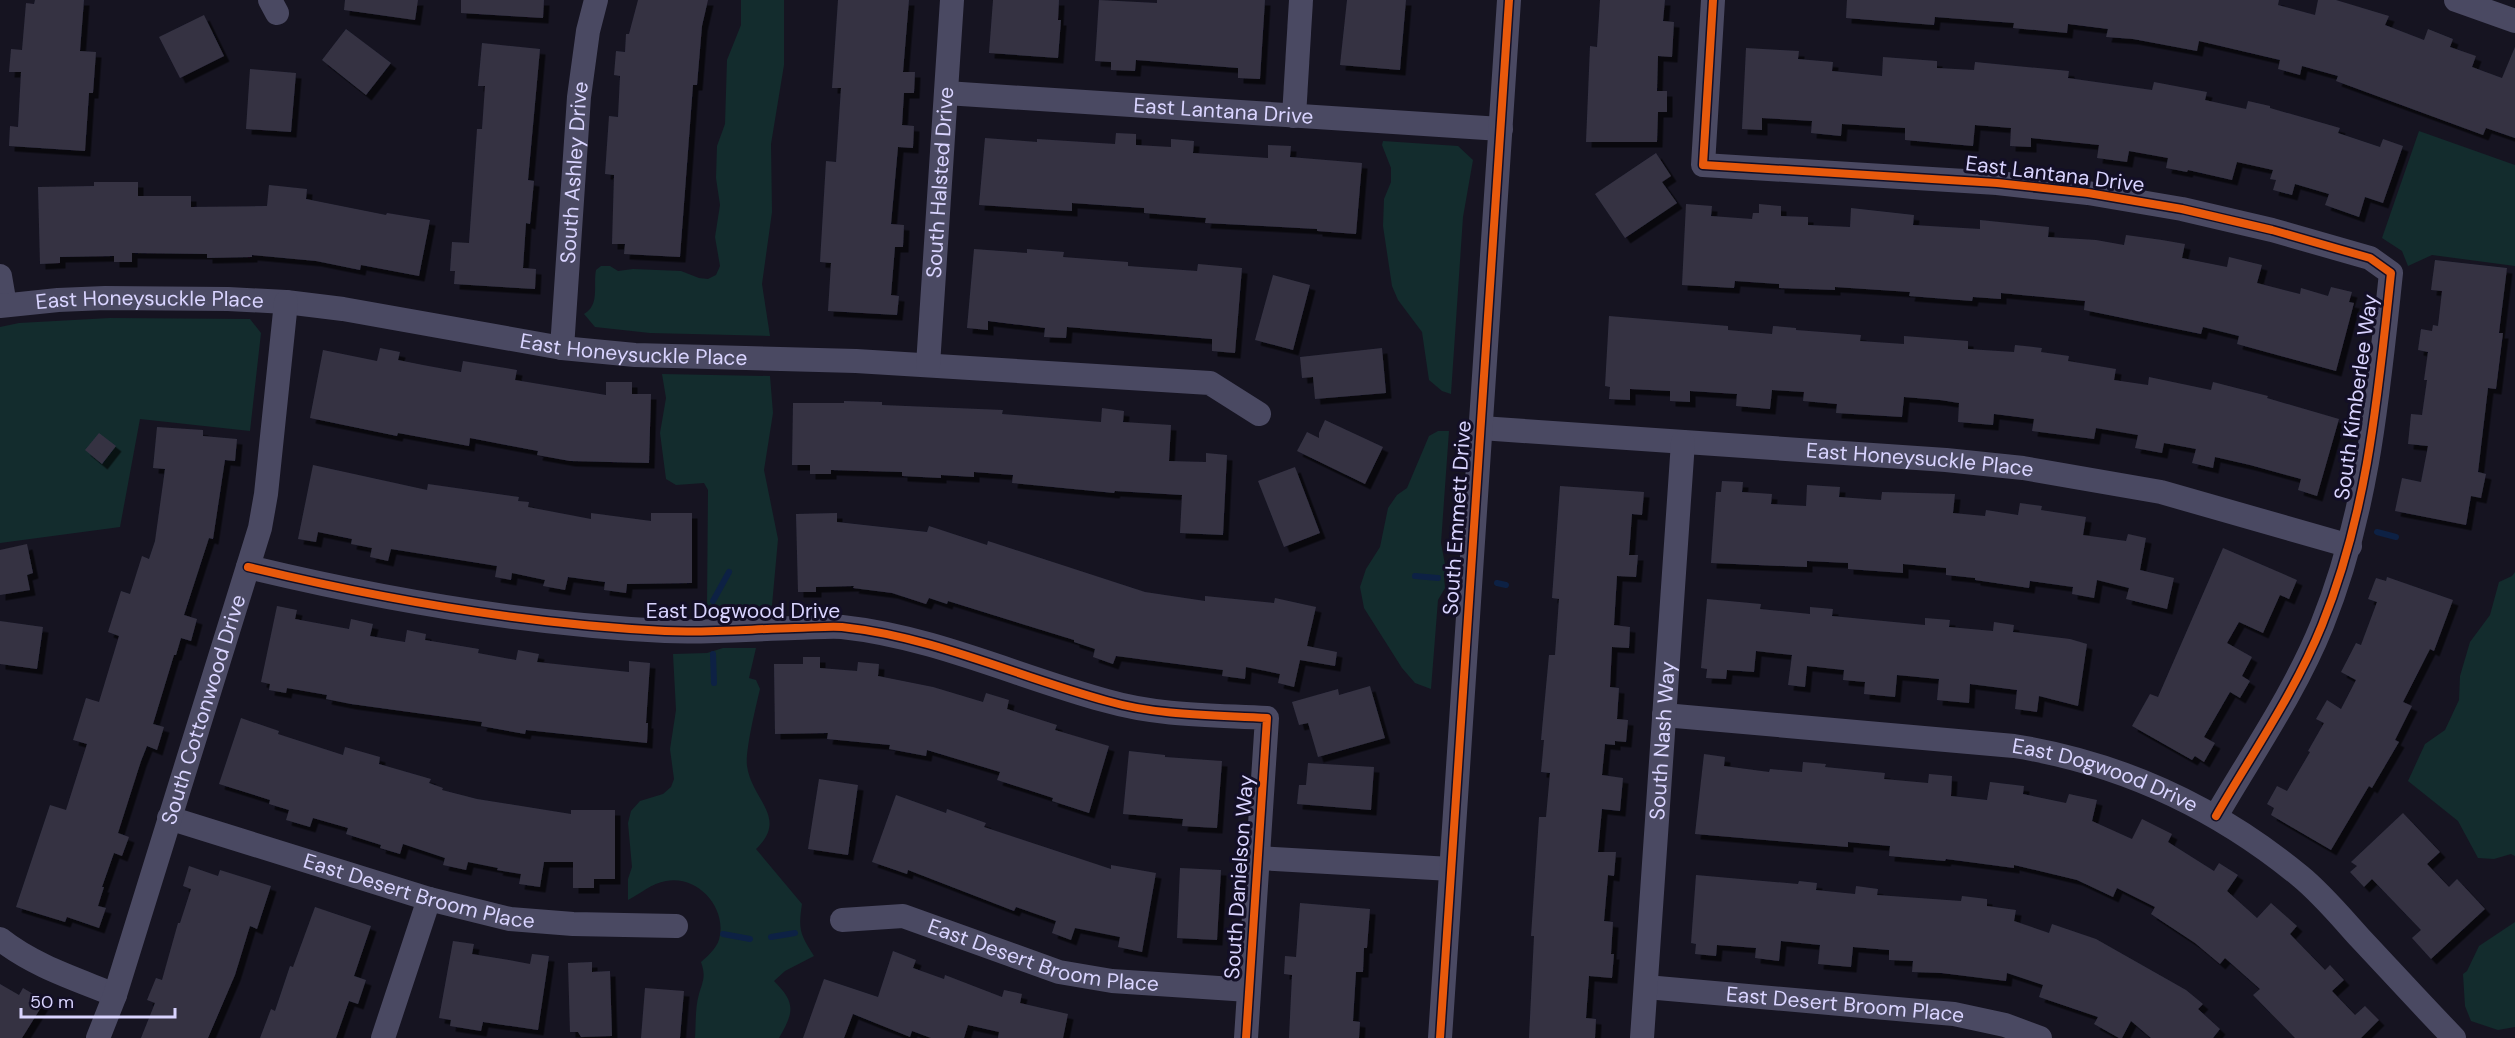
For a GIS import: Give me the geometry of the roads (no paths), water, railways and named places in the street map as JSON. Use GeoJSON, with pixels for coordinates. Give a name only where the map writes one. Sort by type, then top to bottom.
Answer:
{"type":"FeatureCollection","features":[{"type":"Feature","properties":{"kind":"street","name":"South Ashley Drive"},"geometry":{"type":"LineString","coordinates":[[562,348],[579,97],[588,31],[596,0]]}},
{"type":"Feature","properties":{"kind":"street","name":"South Halsted Drive"},"geometry":{"type":"LineString","coordinates":[[928,365],[952,0]]}},
{"type":"Feature","properties":{"kind":"street"},"geometry":{"type":"LineString","coordinates":[[1294,116],[1301,0]]}},
{"type":"Feature","properties":{"kind":"street","name":"South Emmett Drive"},"geometry":{"type":"LineString","coordinates":[[1440,1038],[1509,0]]}},
{"type":"Feature","properties":{"kind":"street","name":"East Lantana Drive"},"geometry":{"type":"LineString","coordinates":[[1713,0],[1703,165],[1997,183],[2088,193],[2182,209],[2272,230],[2370,258],[2391,273]]}},
{"type":"Feature","properties":{"kind":"street"},"geometry":{"type":"LineString","coordinates":[[2456,0],[2515,21]]}},
{"type":"Feature","properties":{"kind":"street","name":"East Lantana Drive"},"geometry":{"type":"LineString","coordinates":[[946,93],[1501,129]]}},
{"type":"Feature","properties":{"kind":"street","name":"South Kimberlee Way"},"geometry":{"type":"LineString","coordinates":[[2216,816],[2302,668],[2322,625],[2350,546],[2373,439],[2391,273]]}},
{"type":"Feature","properties":{"kind":"street"},"geometry":{"type":"LineString","coordinates":[[0,276],[3,305]]}},
{"type":"Feature","properties":{"kind":"street","name":"East Honeysuckle Place"},"geometry":{"type":"LineString","coordinates":[[3,305],[105,298],[286,302],[343,309],[562,348],[635,355],[928,365],[1210,383],[1259,414]]}},
{"type":"Feature","properties":{"kind":"street","name":"South Cottonwood Drive"},"geometry":{"type":"LineString","coordinates":[[98,1038],[115,995],[260,528],[266,494],[286,302]]}},
{"type":"Feature","properties":{"kind":"street","name":"East Honeysuckle Place"},"geometry":{"type":"LineString","coordinates":[[1481,428],[1946,460],[2098,480],[2172,495],[2350,546]]}},
{"type":"Feature","properties":{"kind":"street","name":"South Nash Way"},"geometry":{"type":"LineString","coordinates":[[1642,1038],[1683,442]]}},
{"type":"Feature","properties":{"kind":"street","name":"East Dogwood Drive"},"geometry":{"type":"LineString","coordinates":[[248,567],[359,591],[522,619],[594,628],[670,632],[839,627],[902,636],[1145,711],[1267,718]]}},
{"type":"Feature","properties":{"kind":"street","name":"East Dogwood Drive"},"geometry":{"type":"LineString","coordinates":[[1664,715],[2013,746],[2055,753],[2135,776],[2216,816],[2259,844],[2302,878],[2454,1038]]}},
{"type":"Feature","properties":{"kind":"street","name":"South Danielson Way"},"geometry":{"type":"LineString","coordinates":[[1246,1038],[1267,718]]}},
{"type":"Feature","properties":{"kind":"street","name":"East Desert Broom Place"},"geometry":{"type":"LineString","coordinates":[[169,818],[429,899],[510,919],[573,924],[676,926]]}},
{"type":"Feature","properties":{"kind":"street"},"geometry":{"type":"LineString","coordinates":[[1258,858],[1451,869]]}},
{"type":"Feature","properties":{"kind":"street"},"geometry":{"type":"LineString","coordinates":[[383,1038],[429,899]]}},
{"type":"Feature","properties":{"kind":"street","name":"East Desert Broom Place"},"geometry":{"type":"LineString","coordinates":[[842,920],[903,916],[1059,972],[1112,981],[1249,990]]}},
{"type":"Feature","properties":{"kind":"street"},"geometry":{"type":"LineString","coordinates":[[0,939],[12,949],[57,972],[115,995]]}},
{"type":"Feature","properties":{"kind":"street","name":"East Desert Broom Place"},"geometry":{"type":"LineString","coordinates":[[1646,987],[1954,1014],[2005,1025],[2040,1038]]}},
{"type":"Feature","properties":{"kind":"waterway"},"geometry":{"type":"LineString","coordinates":[[2377,532],[2396,537]]}},
{"type":"Feature","properties":{"kind":"waterway"},"geometry":{"type":"LineString","coordinates":[[713,601],[729,572]]}},
{"type":"Feature","properties":{"kind":"waterway"},"geometry":{"type":"LineString","coordinates":[[1415,576],[1438,578]]}},
{"type":"Feature","properties":{"kind":"waterway"},"geometry":{"type":"LineString","coordinates":[[1497,583],[1506,585]]}},
{"type":"Feature","properties":{"kind":"waterway"},"geometry":{"type":"LineString","coordinates":[[713,654],[714,683]]}},
{"type":"Feature","properties":{"kind":"waterway"},"geometry":{"type":"LineString","coordinates":[[771,937],[795,933]]}},
{"type":"Feature","properties":{"kind":"waterway"},"geometry":{"type":"LineString","coordinates":[[723,934],[750,939]]}}]}
